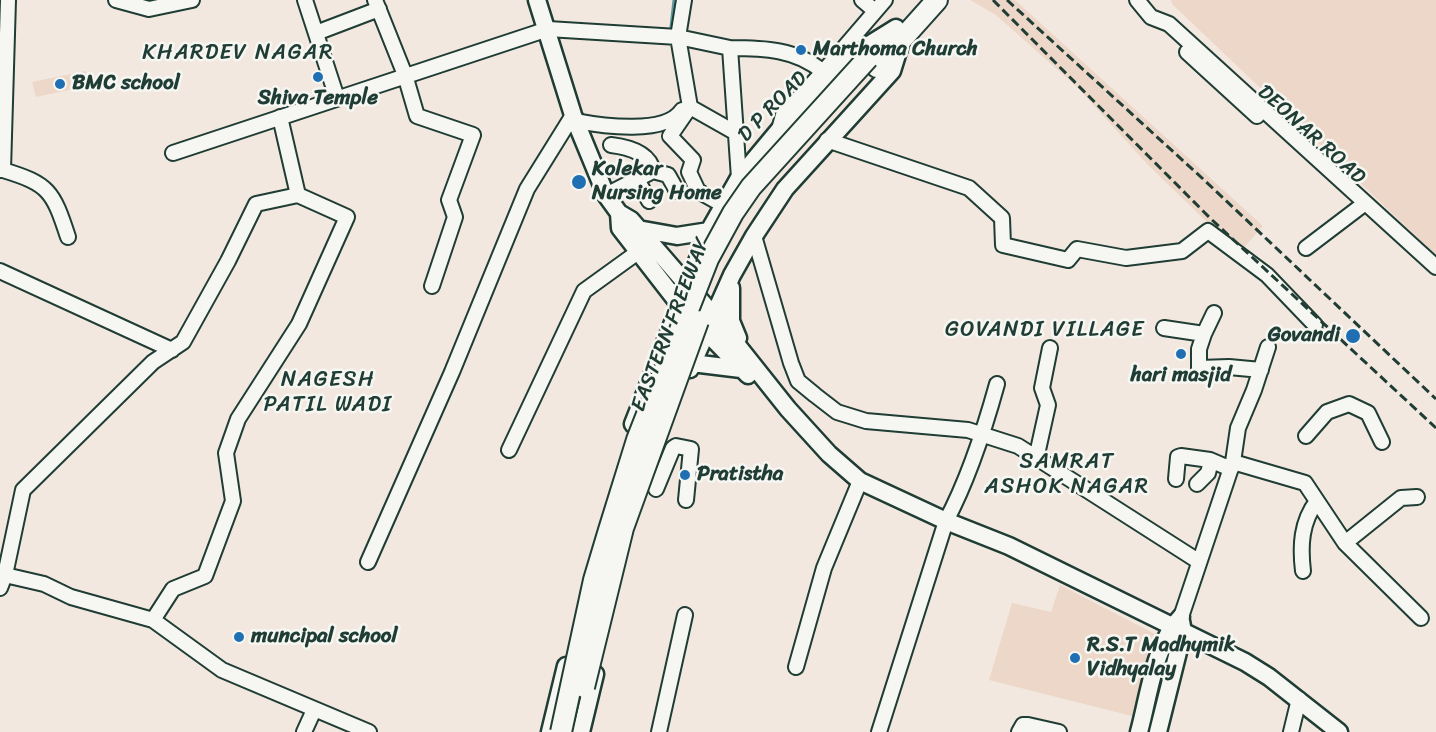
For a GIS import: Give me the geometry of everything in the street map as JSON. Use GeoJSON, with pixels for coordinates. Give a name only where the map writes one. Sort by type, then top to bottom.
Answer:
{"type":"FeatureCollection","features":[{"type":"Feature","properties":{"kind":"highway","name":"EASTERN FREEWAY"},"geometry":{"type":"LineString","coordinates":[[572,732],[623,528],[718,258],[759,194],[872,63],[931,1]]}},
{"type":"Feature","properties":{"kind":"highway","name":"EASTERN FREEWAY"},"geometry":{"type":"LineString","coordinates":[[561,732],[594,580],[612,519],[637,440],[708,259],[751,187],[872,63]]}},
{"type":"Feature","properties":{"kind":"main road"},"geometry":{"type":"LineString","coordinates":[[537,0],[575,118],[606,195],[619,213],[638,229],[686,287],[714,316],[745,365]]}},
{"type":"Feature","properties":{"kind":"main road"},"geometry":{"type":"LineString","coordinates":[[581,732],[632,527],[662,460],[692,363],[706,332],[732,275],[785,189],[892,71],[900,32]]}},
{"type":"Feature","properties":{"kind":"main road","name":"D P ROAD"},"geometry":{"type":"LineString","coordinates":[[550,732],[587,575],[611,490],[679,304],[709,231],[739,178],[779,130],[859,51],[900,32]]}},
{"type":"Feature","properties":{"kind":"main road"},"geometry":{"type":"LineString","coordinates":[[619,213],[620,228],[679,304],[706,332],[745,365],[829,454],[860,481],[946,521],[1009,546],[1178,626],[1245,662],[1299,699],[1339,732]]}},
{"type":"Feature","properties":{"kind":"main road"},"geometry":{"type":"LineString","coordinates":[[638,229],[677,236],[709,231]]}},
{"type":"Feature","properties":{"kind":"main road"},"geometry":{"type":"LineString","coordinates":[[732,275],[729,303],[731,321],[745,365]]}},
{"type":"Feature","properties":{"kind":"main road"},"geometry":{"type":"LineString","coordinates":[[692,363],[745,365]]}},
{"type":"Feature","properties":{"kind":"main road"},"geometry":{"type":"LineString","coordinates":[[1139,732],[1178,626]]}},
{"type":"Feature","properties":{"kind":"main road"},"geometry":{"type":"LineString","coordinates":[[1158,732],[1167,661]]}},
{"type":"Feature","properties":{"kind":"street"},"geometry":{"type":"LineString","coordinates":[[8,0],[1,170],[43,186],[53,198],[68,237]]}},
{"type":"Feature","properties":{"kind":"street"},"geometry":{"type":"LineString","coordinates":[[116,0],[149,9],[192,0]]}},
{"type":"Feature","properties":{"kind":"street"},"geometry":{"type":"LineString","coordinates":[[305,0],[337,98]]}},
{"type":"Feature","properties":{"kind":"street"},"geometry":{"type":"LineString","coordinates":[[368,562],[452,372],[526,189],[575,118],[625,128],[674,119],[684,105],[675,37],[684,0]]}},
{"type":"Feature","properties":{"kind":"street"},"geometry":{"type":"LineString","coordinates":[[862,0],[875,11]]}},
{"type":"Feature","properties":{"kind":"street"},"geometry":{"type":"LineString","coordinates":[[779,130],[783,115],[885,0]]}},
{"type":"Feature","properties":{"kind":"street","name":"DEONAR ROAD"},"geometry":{"type":"LineString","coordinates":[[1137,0],[1151,17],[1160,22],[1162,29],[1186,45],[1436,267]]}},
{"type":"Feature","properties":{"kind":"street"},"geometry":{"type":"LineString","coordinates":[[316,33],[377,5],[405,75],[417,116],[473,135],[449,200],[455,217],[432,286]]}},
{"type":"Feature","properties":{"kind":"street"},"geometry":{"type":"LineString","coordinates":[[172,153],[548,29],[640,38],[675,37],[730,48],[765,48],[798,56],[823,72]]}},
{"type":"Feature","properties":{"kind":"street"},"geometry":{"type":"LineString","coordinates":[[675,37],[690,107],[670,136],[693,160],[689,172],[698,191],[723,205]]}},
{"type":"Feature","properties":{"kind":"street"},"geometry":{"type":"LineString","coordinates":[[730,48],[739,178]]}},
{"type":"Feature","properties":{"kind":"street"},"geometry":{"type":"LineString","coordinates":[[690,107],[736,133]]}},
{"type":"Feature","properties":{"kind":"street"},"geometry":{"type":"LineString","coordinates":[[280,117],[298,195]]}},
{"type":"Feature","properties":{"kind":"street"},"geometry":{"type":"LineString","coordinates":[[828,140],[969,188],[1002,218],[1003,245],[1068,260],[1077,249],[1126,258],[1182,251],[1208,231],[1267,275],[1315,325]]}},
{"type":"Feature","properties":{"kind":"street"},"geometry":{"type":"LineString","coordinates":[[610,145],[638,151],[653,171]]}},
{"type":"Feature","properties":{"kind":"street","name":"DEONAR ROAD"},"geometry":{"type":"LineString","coordinates":[[1306,153],[1436,279]]}},
{"type":"Feature","properties":{"kind":"street"},"geometry":{"type":"LineString","coordinates":[[606,195],[653,171],[668,175],[677,191]]}},
{"type":"Feature","properties":{"kind":"street"},"geometry":{"type":"LineString","coordinates":[[637,179],[649,201]]}},
{"type":"Feature","properties":{"kind":"street"},"geometry":{"type":"LineString","coordinates":[[153,620],[173,589],[206,576],[233,501],[226,453],[238,419],[299,324],[347,217],[298,195],[256,204],[228,261],[183,342],[153,362],[23,490],[2,577],[44,584],[71,597],[153,620],[222,670],[361,730]]}},
{"type":"Feature","properties":{"kind":"street"},"geometry":{"type":"LineString","coordinates":[[1306,248],[1360,207]]}},
{"type":"Feature","properties":{"kind":"street"},"geometry":{"type":"LineString","coordinates":[[754,236],[798,381],[837,412],[866,421],[969,430],[1018,446],[1198,561]]}},
{"type":"Feature","properties":{"kind":"street"},"geometry":{"type":"LineString","coordinates":[[509,450],[584,291],[638,252]]}},
{"type":"Feature","properties":{"kind":"street"},"geometry":{"type":"LineString","coordinates":[[0,271],[172,350]]}},
{"type":"Feature","properties":{"kind":"street"},"geometry":{"type":"LineString","coordinates":[[1214,313],[1199,349],[1199,368],[1229,367],[1261,370]]}},
{"type":"Feature","properties":{"kind":"street"},"geometry":{"type":"LineString","coordinates":[[1164,328],[1204,334]]}},
{"type":"Feature","properties":{"kind":"street"},"geometry":{"type":"LineString","coordinates":[[1178,626],[1198,561],[1226,485],[1238,428],[1268,346]]}},
{"type":"Feature","properties":{"kind":"street"},"geometry":{"type":"LineString","coordinates":[[1036,459],[1048,405],[1042,388],[1050,348]]}},
{"type":"Feature","properties":{"kind":"street"},"geometry":{"type":"LineString","coordinates":[[879,732],[946,521],[958,499],[983,435],[997,384]]}},
{"type":"Feature","properties":{"kind":"street"},"geometry":{"type":"LineString","coordinates":[[1306,436],[1327,412],[1349,404],[1368,413],[1382,442]]}},
{"type":"Feature","properties":{"kind":"street"},"geometry":{"type":"LineString","coordinates":[[656,489],[662,460],[676,446],[691,449],[686,500]]}},
{"type":"Feature","properties":{"kind":"street"},"geometry":{"type":"LineString","coordinates":[[1176,479],[1178,457],[1232,465],[1305,483],[1345,543],[1421,618]]}},
{"type":"Feature","properties":{"kind":"street"},"geometry":{"type":"LineString","coordinates":[[1211,461],[1210,470],[1200,481],[1226,485]]}},
{"type":"Feature","properties":{"kind":"street"},"geometry":{"type":"LineString","coordinates":[[796,667],[824,568],[860,481]]}},
{"type":"Feature","properties":{"kind":"street"},"geometry":{"type":"LineString","coordinates":[[1345,543],[1401,498],[1417,497]]}},
{"type":"Feature","properties":{"kind":"street"},"geometry":{"type":"LineString","coordinates":[[1303,571],[1303,533],[1307,516],[1317,501]]}},
{"type":"Feature","properties":{"kind":"street"},"geometry":{"type":"LineString","coordinates":[[659,732],[685,615]]}},
{"type":"Feature","properties":{"kind":"street"},"geometry":{"type":"LineString","coordinates":[[1291,732],[1299,699]]}},
{"type":"Feature","properties":{"kind":"street"},"geometry":{"type":"LineString","coordinates":[[304,732],[314,710]]}},
{"type":"Feature","properties":{"kind":"street"},"geometry":{"type":"LineString","coordinates":[[1018,732],[1023,725],[1028,725],[1059,732]]}},
{"type":"Feature","properties":{"kind":"shaded area"},"geometry":{"type":"Polygon","coordinates":[[[970,0],[1015,0],[1263,226],[1239,253],[1148,165],[1077,87],[996,15],[970,0]]]}},
{"type":"Feature","properties":{"kind":"shaded area"},"geometry":{"type":"Polygon","coordinates":[[[1171,0],[1436,0],[1436,255],[1172,4],[1171,0]]]}},
{"type":"Feature","properties":{"kind":"shaded area","name":"BMC school"},"geometry":{"type":"Polygon","coordinates":[[[86,71],[87,86],[36,97],[32,82],[86,71]]]}},
{"type":"Feature","properties":{"kind":"shaded area","name":"R.S.T Madhymik Vidhyalay"},"geometry":{"type":"Polygon","coordinates":[[[1060,585],[1161,637],[1136,717],[989,680],[1012,603],[1051,612],[1060,585]]]}},
{"type":"Feature","properties":{"kind":"waterway"},"geometry":{"type":"LineString","coordinates":[[671,27],[674,0]]}},
{"type":"Feature","properties":{"kind":"railway"},"geometry":{"type":"LineString","coordinates":[[993,0],[1210,218],[1436,428]]}},
{"type":"Feature","properties":{"kind":"railway"},"geometry":{"type":"LineString","coordinates":[[1007,0],[1202,178],[1436,399]]}},
{"type":"Feature","properties":{"kind":"place","name":"Marthoma Church"},"geometry":{"type":"Point","coordinates":[801,50]}},
{"type":"Feature","properties":{"kind":"place","name":"Shiva Temple"},"geometry":{"type":"Point","coordinates":[318,77]}},
{"type":"Feature","properties":{"kind":"place","name":"BMC school"},"geometry":{"type":"Point","coordinates":[60,84]}},
{"type":"Feature","properties":{"kind":"place","name":"Kolekar Nursing Home"},"geometry":{"type":"Point","coordinates":[579,182]}},
{"type":"Feature","properties":{"kind":"place","name":"Govandi"},"geometry":{"type":"Point","coordinates":[1353,336]}},
{"type":"Feature","properties":{"kind":"place","name":"hari masjid"},"geometry":{"type":"Point","coordinates":[1181,354]}},
{"type":"Feature","properties":{"kind":"place","name":"Pratistha"},"geometry":{"type":"Point","coordinates":[685,475]}},
{"type":"Feature","properties":{"kind":"place","name":"muncipal school"},"geometry":{"type":"Point","coordinates":[239,637]}},
{"type":"Feature","properties":{"kind":"place","name":"R.S.T Madhymik Vidhyalay"},"geometry":{"type":"Point","coordinates":[1075,658]}},
{"type":"Feature","properties":{"kind":"district","name":"KHARDEV NAGAR"},"geometry":{"type":"Point","coordinates":[238,53]}},
{"type":"Feature","properties":{"kind":"district","name":"GOVANDI VILLAGE"},"geometry":{"type":"Point","coordinates":[1045,330]}},
{"type":"Feature","properties":{"kind":"district","name":"NAGESH PATIL WADI"},"geometry":{"type":"Point","coordinates":[328,392]}},
{"type":"Feature","properties":{"kind":"district","name":"SAMRAT ASHOK NAGAR"},"geometry":{"type":"Point","coordinates":[1067,474]}}]}
